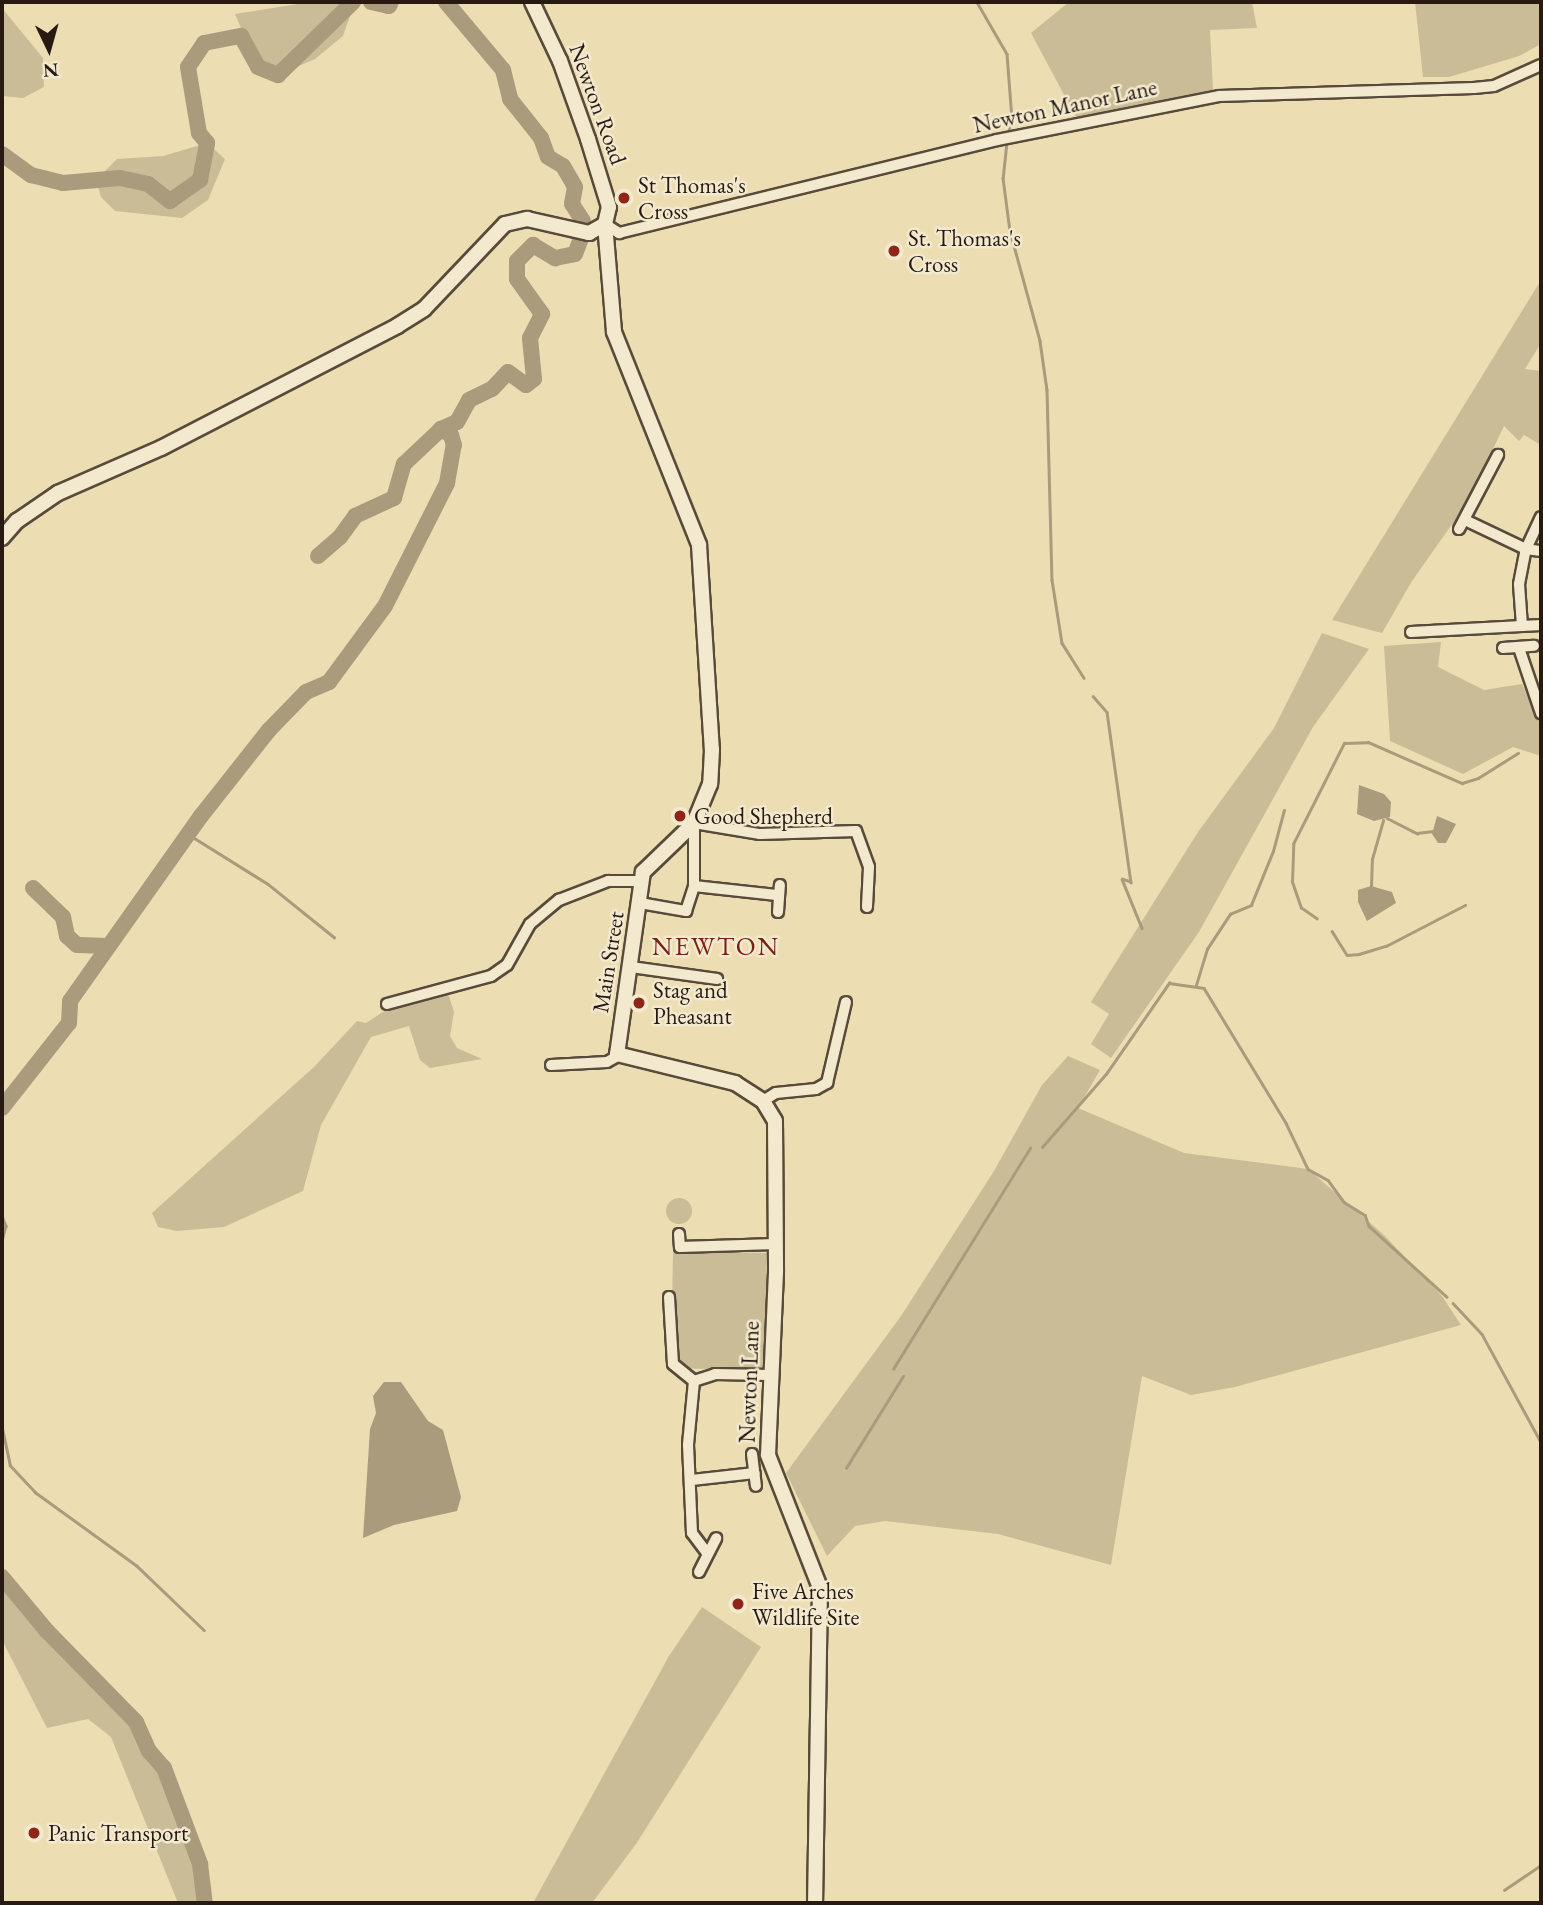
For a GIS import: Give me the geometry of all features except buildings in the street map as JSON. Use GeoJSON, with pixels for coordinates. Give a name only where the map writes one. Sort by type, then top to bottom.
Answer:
{"type":"FeatureCollection","features":[{"type":"Feature","properties":{"kind":"street","name":"Newton Road"},"geometry":{"type":"LineString","coordinates":[[532,2],[560,61],[588,139],[608,207],[605,224],[614,332],[699,545],[712,750],[710,784],[694,823]]}},
{"type":"Feature","properties":{"kind":"street","name":"Newton Manor Lane"},"geometry":{"type":"LineString","coordinates":[[605,224],[622,233],[997,140],[1219,96],[1494,86],[1541,65]]}},
{"type":"Feature","properties":{"kind":"street"},"geometry":{"type":"LineString","coordinates":[[2,538],[17,521],[58,493],[161,448],[397,326],[424,309],[505,224],[527,219],[589,233],[605,224]]}},
{"type":"Feature","properties":{"kind":"street"},"geometry":{"type":"LineString","coordinates":[[1498,455],[1465,520],[1526,549],[1541,551]]}},
{"type":"Feature","properties":{"kind":"street"},"geometry":{"type":"LineString","coordinates":[[1522,626],[1519,584],[1526,549],[1541,517]]}},
{"type":"Feature","properties":{"kind":"street"},"geometry":{"type":"LineString","coordinates":[[1411,632],[1541,625]]}},
{"type":"Feature","properties":{"kind":"street"},"geometry":{"type":"LineString","coordinates":[[1503,648],[1534,646]]}},
{"type":"Feature","properties":{"kind":"street"},"geometry":{"type":"LineString","coordinates":[[1519,648],[1541,712]]}},
{"type":"Feature","properties":{"kind":"street"},"geometry":{"type":"LineString","coordinates":[[387,1004],[491,976],[507,965],[530,924],[559,900],[607,881],[642,881],[650,863],[694,823]]}},
{"type":"Feature","properties":{"kind":"street"},"geometry":{"type":"LineString","coordinates":[[640,903],[686,911],[694,886],[694,823]]}},
{"type":"Feature","properties":{"kind":"street"},"geometry":{"type":"LineString","coordinates":[[694,823],[760,834],[856,831],[869,867],[867,907]]}},
{"type":"Feature","properties":{"kind":"street","name":"Main Street"},"geometry":{"type":"LineString","coordinates":[[618,1054],[642,881]]}},
{"type":"Feature","properties":{"kind":"street"},"geometry":{"type":"LineString","coordinates":[[694,886],[779,890],[778,912]]}},
{"type":"Feature","properties":{"kind":"street"},"geometry":{"type":"LineString","coordinates":[[631,967],[717,979]]}},
{"type":"Feature","properties":{"kind":"street"},"geometry":{"type":"LineString","coordinates":[[551,1065],[607,1062],[618,1054],[736,1083],[763,1101],[776,1093],[817,1089],[827,1083],[846,1002]]}},
{"type":"Feature","properties":{"kind":"street","name":"Newton Lane"},"geometry":{"type":"LineString","coordinates":[[763,1101],[777,1132],[768,1455],[776,1483],[814,1565],[821,1628],[815,1903]]}},
{"type":"Feature","properties":{"kind":"street"},"geometry":{"type":"LineString","coordinates":[[679,1234],[680,1247],[775,1244]]}},
{"type":"Feature","properties":{"kind":"street"},"geometry":{"type":"LineString","coordinates":[[669,1297],[673,1364],[694,1381]]}},
{"type":"Feature","properties":{"kind":"street"},"geometry":{"type":"LineString","coordinates":[[694,1381],[715,1374],[770,1375]]}},
{"type":"Feature","properties":{"kind":"street"},"geometry":{"type":"LineString","coordinates":[[694,1381],[688,1445],[692,1480],[692,1533],[707,1553]]}},
{"type":"Feature","properties":{"kind":"street"},"geometry":{"type":"LineString","coordinates":[[752,1454],[757,1486]]}},
{"type":"Feature","properties":{"kind":"street"},"geometry":{"type":"LineString","coordinates":[[692,1480],[755,1473]]}},
{"type":"Feature","properties":{"kind":"street"},"geometry":{"type":"LineString","coordinates":[[699,1572],[716,1538]]}},
{"type":"Feature","properties":{"kind":"shaded area"},"geometry":{"type":"Polygon","coordinates":[[[310,2],[355,2],[343,36],[315,59],[278,75],[258,67],[235,14],[310,2]]]}},
{"type":"Feature","properties":{"kind":"shaded area"},"geometry":{"type":"Polygon","coordinates":[[[1069,2],[1252,2],[1257,28],[1210,30],[1213,90],[1076,117],[1031,33],[1069,2]]]}},
{"type":"Feature","properties":{"kind":"shaded area"},"geometry":{"type":"Polygon","coordinates":[[[1415,2],[1541,2],[1541,44],[1519,56],[1449,77],[1423,77],[1415,2]]]}},
{"type":"Feature","properties":{"kind":"shaded area"},"geometry":{"type":"Polygon","coordinates":[[[2,8],[43,58],[44,87],[23,98],[2,96],[2,8]]]}},
{"type":"Feature","properties":{"kind":"shaded area"},"geometry":{"type":"Polygon","coordinates":[[[207,143],[225,159],[208,200],[182,218],[115,211],[101,197],[96,180],[117,159],[163,156],[207,143]]]}},
{"type":"Feature","properties":{"kind":"shaded area"},"geometry":{"type":"Polygon","coordinates":[[[1541,280],[1541,343],[1525,369],[1541,371],[1541,445],[1524,435],[1519,441],[1504,426],[1467,503],[1412,581],[1382,633],[1332,620],[1541,280]]]}},
{"type":"Feature","properties":{"kind":"shaded area"},"geometry":{"type":"Polygon","coordinates":[[[1322,633],[1369,649],[1313,727],[1199,932],[1111,1058],[1091,1044],[1109,1014],[1091,1002],[1198,832],[1274,728],[1322,633]]]}},
{"type":"Feature","properties":{"kind":"shaded area"},"geometry":{"type":"Polygon","coordinates":[[[1441,642],[1438,667],[1484,690],[1522,684],[1541,726],[1541,756],[1513,747],[1463,774],[1390,741],[1384,646],[1441,642]]]}},
{"type":"Feature","properties":{"kind":"shaded area"},"geometry":{"type":"Polygon","coordinates":[[[1359,785],[1384,794],[1391,802],[1390,817],[1374,821],[1357,814],[1359,785]]]}},
{"type":"Feature","properties":{"kind":"shaded area"},"geometry":{"type":"Polygon","coordinates":[[[1437,816],[1456,824],[1446,843],[1438,843],[1432,834],[1437,816]]]}},
{"type":"Feature","properties":{"kind":"shaded area"},"geometry":{"type":"Polygon","coordinates":[[[1371,886],[1392,892],[1396,903],[1367,921],[1358,902],[1358,890],[1371,886]]]}},
{"type":"Feature","properties":{"kind":"shaded area"},"geometry":{"type":"Polygon","coordinates":[[[447,990],[454,1012],[450,1036],[457,1048],[482,1059],[430,1068],[420,1060],[409,1026],[371,1037],[321,1125],[303,1191],[224,1227],[177,1231],[158,1227],[152,1213],[315,1066],[357,1021],[366,1023],[386,1010],[447,990]]]}},
{"type":"Feature","properties":{"kind":"shaded area"},"geometry":{"type":"Polygon","coordinates":[[[1068,1056],[1100,1070],[1078,1108],[1184,1153],[1308,1169],[1384,1235],[1442,1296],[1461,1325],[1235,1387],[1191,1395],[1142,1376],[1111,1565],[998,1534],[885,1521],[855,1526],[827,1556],[786,1473],[901,1316],[994,1171],[1042,1085],[1068,1056]]]}},
{"type":"Feature","properties":{"kind":"shaded area"},"geometry":{"type":"Polygon","coordinates":[[[679,1198],[688,1202],[692,1211],[688,1220],[679,1224],[670,1220],[666,1211],[670,1202],[679,1198]]]}},
{"type":"Feature","properties":{"kind":"shaded area"},"geometry":{"type":"Polygon","coordinates":[[[673,1251],[767,1253],[765,1370],[671,1368],[673,1251]]]}},
{"type":"Feature","properties":{"kind":"shaded area"},"geometry":{"type":"Polygon","coordinates":[[[384,1382],[401,1382],[428,1421],[443,1430],[461,1497],[457,1511],[394,1525],[363,1538],[370,1429],[376,1413],[373,1396],[384,1382]]]}},
{"type":"Feature","properties":{"kind":"shaded area"},"geometry":{"type":"Polygon","coordinates":[[[2,1577],[47,1631],[136,1722],[149,1751],[164,1768],[205,1884],[205,1903],[178,1903],[111,1737],[88,1719],[47,1728],[2,1640],[2,1577]]]}},
{"type":"Feature","properties":{"kind":"shaded area"},"geometry":{"type":"Polygon","coordinates":[[[702,1607],[761,1647],[636,1844],[592,1903],[533,1903],[669,1656],[702,1607]]]}},
{"type":"Feature","properties":{"kind":"waterway"},"geometry":{"type":"LineString","coordinates":[[2,154],[31,175],[63,183],[120,178],[148,184],[170,201],[200,180],[207,143],[199,133],[188,67],[204,43],[241,36],[258,67],[278,75],[353,2]]}},
{"type":"Feature","properties":{"kind":"waterway"},"geometry":{"type":"LineString","coordinates":[[371,2],[389,6],[391,2]]}},
{"type":"Feature","properties":{"kind":"waterway"},"geometry":{"type":"LineString","coordinates":[[446,2],[503,70],[510,99],[541,138],[548,157],[563,166],[575,187],[572,204],[583,221]]}},
{"type":"Feature","properties":{"kind":"waterway"},"geometry":{"type":"LineString","coordinates":[[977,2],[1007,54],[1012,119],[1008,135]]}},
{"type":"Feature","properties":{"kind":"waterway"},"geometry":{"type":"LineString","coordinates":[[1007,142],[1003,178],[1010,231],[1040,341],[1047,390],[1052,580],[1062,643],[1084,678]]}},
{"type":"Feature","properties":{"kind":"waterway"},"geometry":{"type":"LineString","coordinates":[[2,1108],[69,1023],[70,1001],[201,816],[269,730],[306,692],[329,682],[385,606],[447,483],[454,445],[451,435],[441,429],[457,422],[469,400],[492,389],[508,372],[526,385],[534,379],[530,338],[542,314],[517,279],[517,261],[533,245],[555,258],[575,254],[581,238]]}},
{"type":"Feature","properties":{"kind":"waterway"},"geometry":{"type":"LineString","coordinates":[[318,556],[340,537],[355,516],[394,498],[404,464],[441,429]]}},
{"type":"Feature","properties":{"kind":"waterway"},"geometry":{"type":"LineString","coordinates":[[1093,696],[1107,712],[1131,882],[1122,879],[1142,928]]}},
{"type":"Feature","properties":{"kind":"waterway"},"geometry":{"type":"LineString","coordinates":[[1317,919],[1301,908],[1292,882],[1293,844],[1344,743],[1368,742],[1462,783],[1478,778],[1518,753]]}},
{"type":"Feature","properties":{"kind":"waterway"},"geometry":{"type":"LineString","coordinates":[[1196,985],[1207,949],[1230,914],[1251,905],[1273,851],[1284,810]]}},
{"type":"Feature","properties":{"kind":"waterway"},"geometry":{"type":"LineString","coordinates":[[1387,818],[1417,833],[1433,831]]}},
{"type":"Feature","properties":{"kind":"waterway"},"geometry":{"type":"LineString","coordinates":[[1371,886],[1372,859],[1383,821]]}},
{"type":"Feature","properties":{"kind":"waterway"},"geometry":{"type":"LineString","coordinates":[[188,834],[268,884],[334,937]]}},
{"type":"Feature","properties":{"kind":"waterway"},"geometry":{"type":"LineString","coordinates":[[33,888],[63,917],[67,936],[77,945],[108,946]]}},
{"type":"Feature","properties":{"kind":"waterway"},"geometry":{"type":"LineString","coordinates":[[1332,931],[1347,955],[1359,954],[1386,946],[1465,905]]}},
{"type":"Feature","properties":{"kind":"waterway"},"geometry":{"type":"LineString","coordinates":[[1042,1147],[1106,1074],[1169,983],[1204,988],[1286,1123],[1308,1169],[1328,1180],[1344,1202],[1365,1215],[1369,1226],[1447,1297]]}},
{"type":"Feature","properties":{"kind":"waterway"},"geometry":{"type":"LineString","coordinates":[[893,1369],[1030,1148]]}},
{"type":"Feature","properties":{"kind":"waterway"},"geometry":{"type":"LineString","coordinates":[[2,1216],[6,1226],[2,1241]]}},
{"type":"Feature","properties":{"kind":"waterway"},"geometry":{"type":"LineString","coordinates":[[1453,1303],[1482,1334],[1541,1442]]}},
{"type":"Feature","properties":{"kind":"waterway"},"geometry":{"type":"LineString","coordinates":[[846,1468],[903,1376]]}},
{"type":"Feature","properties":{"kind":"waterway"},"geometry":{"type":"LineString","coordinates":[[2,1426],[10,1465],[35,1492],[136,1565],[204,1630]]}},
{"type":"Feature","properties":{"kind":"waterway"},"geometry":{"type":"LineString","coordinates":[[2,1577],[47,1631],[136,1722],[149,1751],[164,1768],[200,1864],[205,1903]]}},
{"type":"Feature","properties":{"kind":"waterway"},"geometry":{"type":"LineString","coordinates":[[1504,1890],[1541,1865]]}},
{"type":"Feature","properties":{"kind":"place","name":"St Thomas's Cross"},"geometry":{"type":"Point","coordinates":[624,198]}},
{"type":"Feature","properties":{"kind":"place","name":"St. Thomas's Cross"},"geometry":{"type":"Point","coordinates":[894,251]}},
{"type":"Feature","properties":{"kind":"place","name":"Good Shepherd"},"geometry":{"type":"Point","coordinates":[680,816]}},
{"type":"Feature","properties":{"kind":"place","name":"Stag and Pheasant"},"geometry":{"type":"Point","coordinates":[639,1003]}},
{"type":"Feature","properties":{"kind":"place","name":"Five Arches Wildlife Site"},"geometry":{"type":"Point","coordinates":[738,1604]}},
{"type":"Feature","properties":{"kind":"place","name":"Panic Transport"},"geometry":{"type":"Point","coordinates":[34,1833]}},
{"type":"Feature","properties":{"kind":"district","name":"NEWTON"},"geometry":{"type":"Point","coordinates":[716,947]}}]}
